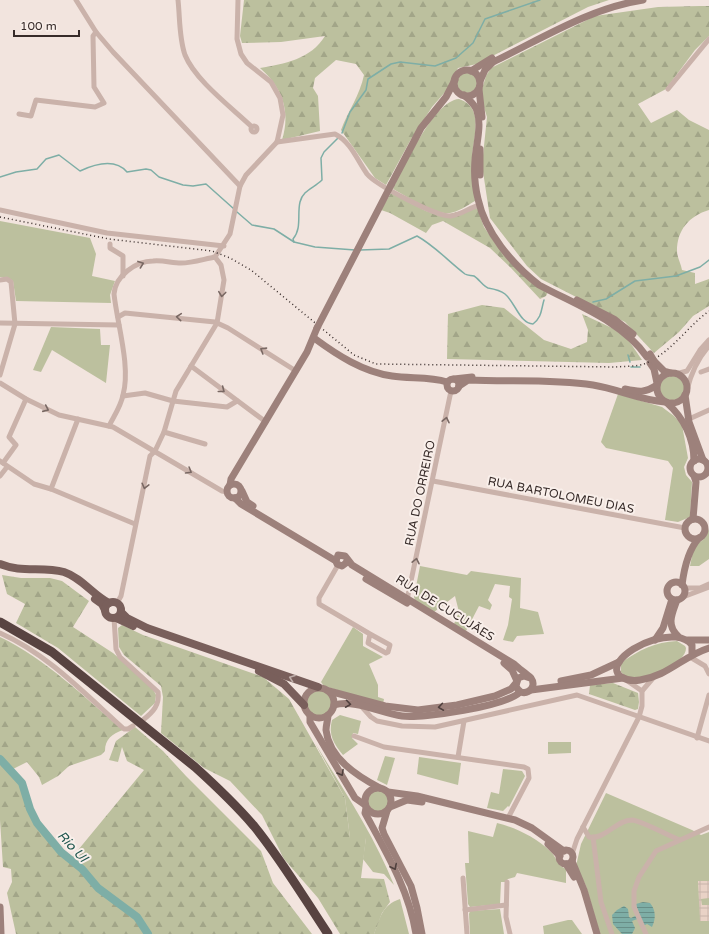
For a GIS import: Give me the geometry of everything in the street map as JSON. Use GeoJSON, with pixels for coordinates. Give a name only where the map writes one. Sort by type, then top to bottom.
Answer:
{"type":"FeatureCollection","features":[{"type":"Feature","properties":{"kind":"highway"},"geometry":{"type":"LineString","coordinates":[[0,622],[52,652],[214,784],[253,825],[267,843],[328,934]]}},
{"type":"Feature","properties":{"kind":"highway"},"geometry":{"type":"LineString","coordinates":[[0,625],[34,645],[67,669],[212,786],[251,827],[324,934]]}},
{"type":"Feature","properties":{"kind":"main road"},"geometry":{"type":"LineString","coordinates":[[0,564],[16,569],[50,570],[65,573],[77,579],[110,605]]}},
{"type":"Feature","properties":{"kind":"main road"},"geometry":{"type":"LineString","coordinates":[[0,569],[22,574],[52,574],[64,577],[75,583],[102,604],[120,607],[117,616]]}},
{"type":"Feature","properties":{"kind":"main road"},"geometry":{"type":"LineString","coordinates":[[110,605],[107,616],[128,618],[147,628],[318,687]]}},
{"type":"Feature","properties":{"kind":"main road"},"geometry":{"type":"LineString","coordinates":[[117,616],[146,632],[264,673],[284,684],[304,705]]}},
{"type":"Feature","properties":{"kind":"street"},"geometry":{"type":"LineString","coordinates":[[76,0],[96,32],[112,52],[240,186]]}},
{"type":"Feature","properties":{"kind":"street"},"geometry":{"type":"LineString","coordinates":[[178,0],[181,38],[185,55],[195,73],[251,126]]}},
{"type":"Feature","properties":{"kind":"street"},"geometry":{"type":"LineString","coordinates":[[109,426],[123,396],[126,383],[114,287],[123,276],[140,264],[153,261],[183,263],[215,258],[224,246],[230,234],[240,186],[246,175],[277,142],[283,115],[280,98],[271,82],[247,63],[241,54],[237,39],[238,0]]}},
{"type":"Feature","properties":{"kind":"street"},"geometry":{"type":"LineString","coordinates":[[237,471],[236,478],[240,488],[240,495],[235,498],[229,496],[228,488],[231,479],[307,352],[391,184],[421,128],[446,97],[461,72],[470,71],[592,10],[624,0]]}},
{"type":"Feature","properties":{"kind":"street"},"geometry":{"type":"LineString","coordinates":[[446,97],[461,94],[474,94],[485,70],[493,62],[594,14],[627,2],[643,0]]}},
{"type":"Feature","properties":{"kind":"street"},"geometry":{"type":"LineString","coordinates":[[19,114],[31,116],[36,100],[95,107],[104,103],[94,87],[93,36],[96,32]]}},
{"type":"Feature","properties":{"kind":"street"},"geometry":{"type":"LineString","coordinates":[[668,89],[709,39]]}},
{"type":"Feature","properties":{"kind":"street"},"geometry":{"type":"LineString","coordinates":[[470,71],[477,75],[479,85],[483,124],[479,167],[481,188],[488,218],[525,268],[537,278],[623,325],[634,334],[650,359],[654,369],[658,395],[677,411],[685,424],[693,449],[694,461],[690,467],[698,476],[696,520],[704,529],[703,534],[692,545],[670,621],[672,631],[678,636],[688,640],[709,640]]}},
{"type":"Feature","properties":{"kind":"street"},"geometry":{"type":"LineString","coordinates":[[455,80],[455,88],[475,105],[478,113],[479,122],[474,162],[480,205],[488,227],[530,278],[539,285],[614,325],[629,336],[650,359],[664,371],[683,378],[686,392],[688,419],[706,462],[707,471],[698,476]]}},
{"type":"Feature","properties":{"kind":"street"},"geometry":{"type":"LineString","coordinates":[[277,142],[330,133],[340,136],[352,149],[368,174],[378,184],[426,209],[450,216],[480,205]]}},
{"type":"Feature","properties":{"kind":"street"},"geometry":{"type":"LineString","coordinates":[[0,210],[108,233],[224,246]]}},
{"type":"Feature","properties":{"kind":"street"},"geometry":{"type":"LineString","coordinates":[[110,244],[110,248],[123,256],[123,276]]}},
{"type":"Feature","properties":{"kind":"street"},"geometry":{"type":"LineString","coordinates":[[110,605],[121,596],[150,456],[155,451],[164,432],[176,391],[217,323],[224,280],[221,265],[215,258]]}},
{"type":"Feature","properties":{"kind":"street"},"geometry":{"type":"LineString","coordinates":[[0,280],[7,279],[11,282],[15,324],[0,375]]}},
{"type":"Feature","properties":{"kind":"street"},"geometry":{"type":"LineString","coordinates":[[118,317],[125,313],[207,320],[217,323],[296,371]]}},
{"type":"Feature","properties":{"kind":"street"},"geometry":{"type":"LineString","coordinates":[[0,323],[118,325]]}},
{"type":"Feature","properties":{"kind":"street"},"geometry":{"type":"LineString","coordinates":[[314,338],[347,360],[373,372],[392,376],[457,381],[459,386]]}},
{"type":"Feature","properties":{"kind":"street"},"geometry":{"type":"LineString","coordinates":[[709,340],[700,350],[687,371],[661,377],[657,384],[649,391],[642,392],[574,378],[463,376],[450,381],[447,388],[451,391],[457,390],[459,386],[468,380],[575,383],[595,385],[654,401],[666,403],[680,401],[686,392],[690,377],[703,353],[709,346]]}},
{"type":"Feature","properties":{"kind":"street"},"geometry":{"type":"LineString","coordinates":[[307,352],[321,343]]}},
{"type":"Feature","properties":{"kind":"street"},"geometry":{"type":"LineString","coordinates":[[191,366],[266,422]]}},
{"type":"Feature","properties":{"kind":"street"},"geometry":{"type":"LineString","coordinates":[[701,372],[709,369]]}},
{"type":"Feature","properties":{"kind":"street"},"geometry":{"type":"LineString","coordinates":[[0,383],[26,399],[59,415],[109,426],[155,451],[222,491],[234,483],[240,488]]}},
{"type":"Feature","properties":{"kind":"street","name":"RUA DO ORREIRO"},"geometry":{"type":"LineString","coordinates":[[407,601],[451,391]]}},
{"type":"Feature","properties":{"kind":"street"},"geometry":{"type":"LineString","coordinates":[[123,396],[145,393],[173,401],[227,407],[237,401]]}},
{"type":"Feature","properties":{"kind":"street"},"geometry":{"type":"LineString","coordinates":[[0,476],[3,464],[16,445],[9,437],[26,399]]}},
{"type":"Feature","properties":{"kind":"street"},"geometry":{"type":"LineString","coordinates":[[688,419],[709,410]]}},
{"type":"Feature","properties":{"kind":"street"},"geometry":{"type":"LineString","coordinates":[[51,489],[78,419]]}},
{"type":"Feature","properties":{"kind":"street"},"geometry":{"type":"LineString","coordinates":[[164,432],[205,444]]}},
{"type":"Feature","properties":{"kind":"street"},"geometry":{"type":"LineString","coordinates":[[694,461],[706,462]]}},
{"type":"Feature","properties":{"kind":"street"},"geometry":{"type":"LineString","coordinates":[[3,464],[34,484],[51,489],[135,524]]}},
{"type":"Feature","properties":{"kind":"street","name":"RUA BARTOLOMEU DIAS"},"geometry":{"type":"LineString","coordinates":[[433,481],[685,528]]}},
{"type":"Feature","properties":{"kind":"street","name":"RUA DE CUCUJÃES"},"geometry":{"type":"LineString","coordinates":[[240,488],[247,502],[341,561],[514,664],[531,684]]}},
{"type":"Feature","properties":{"kind":"street","name":"RUA DE CUCUJÃES"},"geometry":{"type":"LineString","coordinates":[[235,498],[241,504],[341,561]]}},
{"type":"Feature","properties":{"kind":"street"},"geometry":{"type":"LineString","coordinates":[[681,585],[689,545],[689,537],[685,528],[688,522],[696,520]]}},
{"type":"Feature","properties":{"kind":"street"},"geometry":{"type":"LineString","coordinates":[[689,537],[698,538]]}},
{"type":"Feature","properties":{"kind":"street"},"geometry":{"type":"LineString","coordinates":[[341,561],[319,598],[319,604],[370,634]]}},
{"type":"Feature","properties":{"kind":"street"},"geometry":{"type":"LineString","coordinates":[[677,599],[667,590],[670,585],[700,588],[709,584]]}},
{"type":"Feature","properties":{"kind":"street"},"geometry":{"type":"LineString","coordinates":[[655,640],[663,628],[677,599],[709,587]]}},
{"type":"Feature","properties":{"kind":"street","name":"RUA DE CUCUJÃES"},"geometry":{"type":"LineString","coordinates":[[407,601],[506,664],[512,670],[517,688],[520,692]]}},
{"type":"Feature","properties":{"kind":"street"},"geometry":{"type":"LineString","coordinates":[[117,616],[116,649],[120,657],[158,692],[159,699],[157,706],[143,720]]}},
{"type":"Feature","properties":{"kind":"street"},"geometry":{"type":"LineString","coordinates":[[0,633],[26,647],[50,664],[124,729],[128,729],[133,726]]}},
{"type":"Feature","properties":{"kind":"street"},"geometry":{"type":"LineString","coordinates":[[594,934],[567,856],[530,832],[507,822],[414,800],[402,801],[375,814],[356,798],[310,722],[310,715],[304,705],[306,695],[313,688],[318,687],[385,706],[418,710],[457,705],[495,696],[511,689],[521,676],[531,684],[538,685],[583,677],[600,672],[620,662],[639,647],[655,640],[678,636]]}},
{"type":"Feature","properties":{"kind":"street"},"geometry":{"type":"LineString","coordinates":[[688,640],[693,649],[691,656]]}},
{"type":"Feature","properties":{"kind":"street"},"geometry":{"type":"LineString","coordinates":[[531,684],[654,678],[669,671],[691,656],[709,648]]}},
{"type":"Feature","properties":{"kind":"street"},"geometry":{"type":"LineString","coordinates":[[691,656],[705,666],[709,674]]}},
{"type":"Feature","properties":{"kind":"street"},"geometry":{"type":"LineString","coordinates":[[620,662],[618,670],[624,679],[642,691]]}},
{"type":"Feature","properties":{"kind":"street"},"geometry":{"type":"LineString","coordinates":[[567,856],[640,717],[642,691],[654,678]]}},
{"type":"Feature","properties":{"kind":"street"},"geometry":{"type":"LineString","coordinates":[[334,705],[341,703],[388,713],[420,717],[439,715],[506,699],[520,692],[525,693],[531,684]]}},
{"type":"Feature","properties":{"kind":"street"},"geometry":{"type":"LineString","coordinates":[[329,691],[334,700],[334,705],[328,715],[326,730],[328,739],[335,752],[356,775],[388,792],[417,796],[508,818],[532,828],[567,856],[584,890],[598,934]]}},
{"type":"Feature","properties":{"kind":"street"},"geometry":{"type":"LineString","coordinates":[[362,707],[371,718],[385,723],[415,727],[435,727],[577,695],[709,741]]}},
{"type":"Feature","properties":{"kind":"street"},"geometry":{"type":"LineString","coordinates":[[697,738],[709,695]]}},
{"type":"Feature","properties":{"kind":"street"},"geometry":{"type":"LineString","coordinates":[[385,723],[388,713]]}},
{"type":"Feature","properties":{"kind":"street"},"geometry":{"type":"LineString","coordinates":[[310,715],[319,718],[328,715]]}},
{"type":"Feature","properties":{"kind":"street"},"geometry":{"type":"LineString","coordinates":[[458,757],[464,721]]}},
{"type":"Feature","properties":{"kind":"street"},"geometry":{"type":"LineString","coordinates":[[354,736],[384,747],[524,767],[528,769],[529,778],[508,818]]}},
{"type":"Feature","properties":{"kind":"street"},"geometry":{"type":"LineString","coordinates":[[380,788],[368,792],[364,799],[366,806],[365,813],[404,889],[411,909],[416,934]]}},
{"type":"Feature","properties":{"kind":"street"},"geometry":{"type":"LineString","coordinates":[[388,792],[391,800],[382,828],[411,886],[422,934]]}},
{"type":"Feature","properties":{"kind":"street"},"geometry":{"type":"LineString","coordinates":[[583,826],[589,837],[593,837],[603,834],[617,824],[632,820],[680,840]]}},
{"type":"Feature","properties":{"kind":"street"},"geometry":{"type":"LineString","coordinates":[[645,933],[634,902],[634,892],[639,877],[651,857],[656,851],[709,827]]}},
{"type":"Feature","properties":{"kind":"street"},"geometry":{"type":"LineString","coordinates":[[593,837],[601,902],[612,934]]}},
{"type":"Feature","properties":{"kind":"street"},"geometry":{"type":"LineString","coordinates":[[463,878],[467,934]]}},
{"type":"Feature","properties":{"kind":"street"},"geometry":{"type":"LineString","coordinates":[[507,882],[506,917],[510,934]]}},
{"type":"Feature","properties":{"kind":"street"},"geometry":{"type":"LineString","coordinates":[[465,910],[506,905]]}},
{"type":"Feature","properties":{"kind":"street"},"geometry":{"type":"LineString","coordinates":[[0,907],[1,934]]}},
{"type":"Feature","properties":{"kind":"green space"},"geometry":{"type":"Polygon","coordinates":[[[244,0],[609,0],[588,7],[477,64],[458,68],[446,91],[432,107],[410,141],[386,185],[375,178],[341,130],[360,89],[364,75],[356,64],[336,60],[315,78],[313,88],[318,96],[320,131],[282,140],[285,129],[285,109],[283,100],[274,83],[260,68],[278,65],[305,55],[319,44],[325,36],[281,42],[242,43],[240,36],[244,0]]]}},
{"type":"Feature","properties":{"kind":"green space"},"geometry":{"type":"Polygon","coordinates":[[[709,6],[709,36],[695,50],[666,89],[638,104],[651,123],[677,110],[689,120],[709,130],[709,210],[690,220],[682,230],[679,237],[677,251],[682,270],[695,273],[695,284],[709,279],[709,306],[693,316],[679,332],[654,353],[625,322],[541,279],[527,266],[490,218],[482,165],[487,117],[482,101],[482,89],[486,76],[491,68],[595,16],[658,7],[709,6]]]}},
{"type":"Feature","properties":{"kind":"green space"},"geometry":{"type":"Polygon","coordinates":[[[467,73],[474,76],[477,83],[474,90],[467,93],[460,90],[457,83],[460,76],[467,73]]]}},
{"type":"Feature","properties":{"kind":"green space"},"geometry":{"type":"Polygon","coordinates":[[[459,99],[468,103],[473,110],[475,118],[476,126],[472,163],[475,201],[456,211],[444,213],[421,205],[393,189],[420,137],[430,123],[439,111],[449,103],[459,99]]]}},
{"type":"Feature","properties":{"kind":"green space"},"geometry":{"type":"Polygon","coordinates":[[[391,193],[426,211],[441,216],[477,207],[484,227],[497,246],[548,292],[546,296],[540,299],[490,248],[443,221],[432,225],[426,233],[390,213],[381,210],[391,193]]]}},
{"type":"Feature","properties":{"kind":"green space"},"geometry":{"type":"Polygon","coordinates":[[[0,221],[90,238],[96,254],[92,276],[115,281],[110,295],[111,303],[16,301],[13,281],[8,278],[0,277],[0,221]]]}},
{"type":"Feature","properties":{"kind":"green space"},"geometry":{"type":"Polygon","coordinates":[[[482,305],[504,308],[544,340],[571,349],[587,342],[588,330],[582,314],[612,328],[627,338],[642,360],[609,363],[447,359],[448,314],[482,305]]]}},
{"type":"Feature","properties":{"kind":"green space"},"geometry":{"type":"Polygon","coordinates":[[[51,327],[100,329],[101,345],[110,345],[106,383],[52,350],[41,372],[33,370],[51,327]]]}},
{"type":"Feature","properties":{"kind":"green space"},"geometry":{"type":"Polygon","coordinates":[[[667,376],[677,376],[684,383],[684,393],[677,400],[667,400],[660,393],[660,383],[667,376]]]}},
{"type":"Feature","properties":{"kind":"green space"},"geometry":{"type":"Polygon","coordinates":[[[618,394],[662,407],[674,416],[682,425],[688,458],[684,467],[686,475],[692,482],[690,517],[678,522],[665,520],[673,468],[668,461],[606,448],[601,442],[618,394]]]}},
{"type":"Feature","properties":{"kind":"green space"},"geometry":{"type":"Polygon","coordinates":[[[709,529],[709,559],[699,566],[690,566],[694,546],[703,540],[709,529]]]}},
{"type":"Feature","properties":{"kind":"green space"},"geometry":{"type":"Polygon","coordinates":[[[420,566],[467,575],[471,571],[521,578],[520,608],[538,612],[544,634],[517,636],[513,642],[503,640],[508,625],[512,599],[509,597],[510,586],[495,584],[488,600],[492,605],[490,610],[479,606],[466,631],[454,624],[459,612],[455,596],[434,612],[415,600],[414,597],[420,566]]]}},
{"type":"Feature","properties":{"kind":"green space"},"geometry":{"type":"Polygon","coordinates":[[[2,575],[21,578],[50,578],[62,581],[89,601],[73,627],[113,653],[152,687],[156,695],[155,703],[141,716],[58,648],[16,623],[25,604],[7,594],[2,575]]]}},
{"type":"Feature","properties":{"kind":"green space"},"geometry":{"type":"Polygon","coordinates":[[[122,625],[143,635],[263,677],[289,699],[345,798],[350,838],[366,838],[361,878],[384,879],[390,902],[382,913],[374,934],[340,934],[318,898],[284,859],[262,815],[230,781],[204,768],[161,733],[163,697],[161,686],[124,655],[119,647],[118,628],[122,625]]]}},
{"type":"Feature","properties":{"kind":"green space"},"geometry":{"type":"Polygon","coordinates":[[[353,627],[363,634],[363,646],[383,657],[369,664],[378,685],[378,697],[384,699],[383,704],[324,686],[321,682],[353,627]]]}},
{"type":"Feature","properties":{"kind":"green space"},"geometry":{"type":"Polygon","coordinates":[[[0,637],[17,646],[49,667],[123,730],[116,733],[108,740],[105,751],[101,755],[69,766],[58,776],[42,785],[39,777],[27,762],[13,769],[0,755],[0,637]]]}},
{"type":"Feature","properties":{"kind":"green space"},"geometry":{"type":"Polygon","coordinates":[[[677,641],[686,648],[680,660],[673,665],[657,673],[641,678],[629,677],[621,672],[621,663],[634,654],[654,645],[677,641]]]}},
{"type":"Feature","properties":{"kind":"green space"},"geometry":{"type":"Polygon","coordinates":[[[613,683],[638,693],[638,709],[635,710],[589,694],[590,685],[613,683]]]}},
{"type":"Feature","properties":{"kind":"green space"},"geometry":{"type":"Polygon","coordinates":[[[319,690],[328,694],[332,703],[328,712],[319,716],[310,712],[306,703],[310,694],[319,690]]]}},
{"type":"Feature","properties":{"kind":"green space"},"geometry":{"type":"Polygon","coordinates":[[[340,715],[361,721],[358,734],[353,733],[352,738],[358,744],[343,755],[331,735],[332,720],[340,715]]]}},
{"type":"Feature","properties":{"kind":"green space"},"geometry":{"type":"Polygon","coordinates":[[[135,727],[163,751],[261,851],[273,883],[312,934],[16,934],[7,893],[12,882],[11,869],[3,867],[0,820],[0,761],[20,784],[27,807],[34,821],[47,838],[69,861],[144,770],[127,761],[122,747],[118,762],[109,760],[116,741],[135,727]]]}},
{"type":"Feature","properties":{"kind":"green space"},"geometry":{"type":"Polygon","coordinates":[[[548,742],[571,742],[571,753],[548,754],[548,742]]]}},
{"type":"Feature","properties":{"kind":"green space"},"geometry":{"type":"Polygon","coordinates":[[[315,743],[368,830],[394,885],[384,874],[373,872],[363,859],[366,838],[350,838],[345,798],[315,743]]]}},
{"type":"Feature","properties":{"kind":"green space"},"geometry":{"type":"Polygon","coordinates":[[[385,756],[395,758],[387,785],[377,780],[385,756]]]}},
{"type":"Feature","properties":{"kind":"green space"},"geometry":{"type":"Polygon","coordinates":[[[419,757],[461,763],[458,785],[417,774],[419,757]]]}},
{"type":"Feature","properties":{"kind":"green space"},"geometry":{"type":"Polygon","coordinates":[[[503,769],[522,771],[525,776],[509,807],[508,806],[503,811],[487,808],[491,792],[499,794],[503,769]]]}},
{"type":"Feature","properties":{"kind":"green space"},"geometry":{"type":"Polygon","coordinates":[[[378,790],[386,793],[389,801],[386,809],[378,812],[370,809],[367,801],[370,793],[378,790]]]}},
{"type":"Feature","properties":{"kind":"green space"},"geometry":{"type":"Polygon","coordinates":[[[606,793],[701,835],[709,832],[709,934],[600,934],[586,886],[576,866],[581,844],[606,793]]]}},
{"type":"Feature","properties":{"kind":"green space"},"geometry":{"type":"Polygon","coordinates":[[[497,823],[525,834],[538,841],[550,851],[558,863],[566,869],[566,883],[517,873],[515,877],[508,879],[505,882],[501,882],[500,904],[470,907],[468,904],[465,863],[469,863],[468,831],[493,837],[497,823]]]}},
{"type":"Feature","properties":{"kind":"green space"},"geometry":{"type":"Polygon","coordinates":[[[400,899],[409,934],[374,934],[385,908],[400,899]]]}},
{"type":"Feature","properties":{"kind":"green space"},"geometry":{"type":"Polygon","coordinates":[[[500,909],[504,934],[470,934],[470,911],[500,909]]]}},
{"type":"Feature","properties":{"kind":"green space"},"geometry":{"type":"Polygon","coordinates":[[[572,920],[582,934],[544,934],[543,926],[572,920]]]}},
{"type":"Feature","properties":{"kind":"shaded area"},"geometry":{"type":"Polygon","coordinates":[[[698,881],[709,881],[709,898],[701,899],[702,905],[709,905],[709,921],[700,921],[698,881]]]}},
{"type":"Feature","properties":{"kind":"water"},"geometry":{"type":"Polygon","coordinates":[[[643,902],[650,903],[653,909],[655,918],[652,927],[647,924],[643,926],[640,918],[632,921],[635,928],[632,934],[622,934],[613,924],[612,915],[624,906],[628,909],[629,917],[631,918],[639,914],[636,904],[643,902]]]}},
{"type":"Feature","properties":{"kind":"waterway"},"geometry":{"type":"LineString","coordinates":[[342,133],[350,112],[366,90],[368,79],[391,64],[400,62],[435,66],[456,58],[473,43],[485,19],[540,0]]}},
{"type":"Feature","properties":{"kind":"waterway"},"geometry":{"type":"LineString","coordinates":[[294,242],[293,239],[296,235],[298,226],[301,198],[306,192],[322,180],[321,158],[324,152],[338,138]]}},
{"type":"Feature","properties":{"kind":"waterway"},"geometry":{"type":"LineString","coordinates":[[0,177],[16,172],[37,169],[46,159],[59,155],[80,171],[92,166],[111,164],[117,165],[127,172],[146,169],[151,170],[159,177],[183,185],[193,186],[206,184],[234,209]]}},
{"type":"Feature","properties":{"kind":"waterway"},"geometry":{"type":"LineString","coordinates":[[237,212],[252,225],[274,229],[294,242],[315,247],[355,250]]}},
{"type":"Feature","properties":{"kind":"waterway"},"geometry":{"type":"LineString","coordinates":[[360,250],[389,249],[417,236],[436,249],[465,274],[474,276],[486,287],[505,294],[521,317],[528,323],[533,324],[538,319],[544,300]]}},
{"type":"Feature","properties":{"kind":"waterway"},"geometry":{"type":"LineString","coordinates":[[593,302],[606,299],[635,281],[676,276],[700,267],[709,260]]}},
{"type":"Feature","properties":{"kind":"waterway"},"geometry":{"type":"LineString","coordinates":[[628,355],[630,362]]}},
{"type":"Feature","properties":{"kind":"waterway"},"geometry":{"type":"LineString","coordinates":[[631,367],[640,367]]}},
{"type":"Feature","properties":{"kind":"waterway","name":"Rio Ul"},"geometry":{"type":"LineString","coordinates":[[0,759],[22,783],[30,809],[37,823],[61,852],[82,869],[98,888],[137,917],[148,934]]}},
{"type":"Feature","properties":{"kind":"railway"},"geometry":{"type":"LineString","coordinates":[[0,217],[109,239],[212,251],[230,258],[251,270],[354,355],[376,364],[637,366],[653,360],[662,354],[709,311]]}}]}
